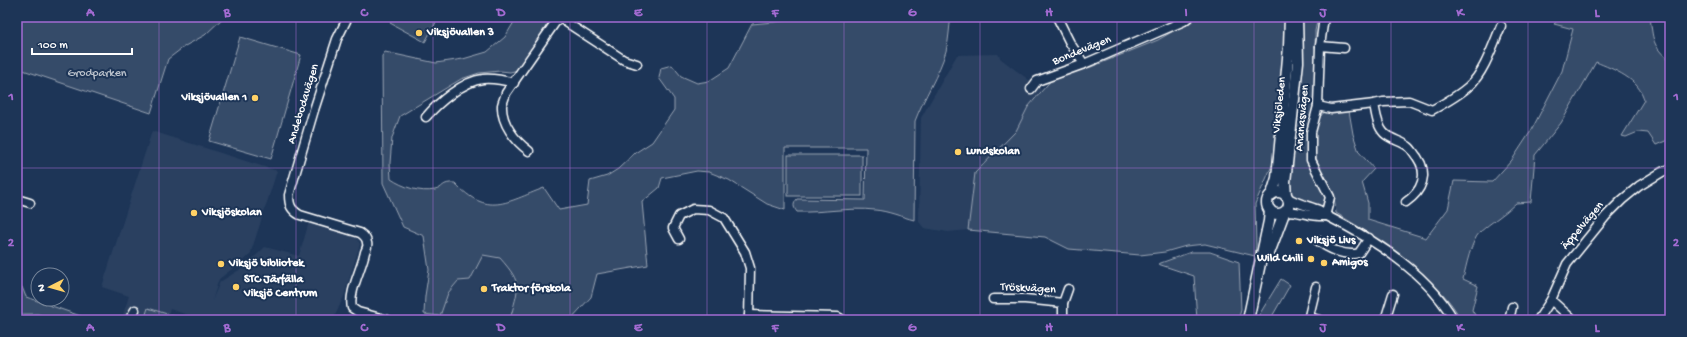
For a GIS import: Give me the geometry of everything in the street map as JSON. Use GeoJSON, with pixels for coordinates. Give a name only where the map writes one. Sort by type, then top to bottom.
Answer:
{"type":"FeatureCollection","features":[{"type":"Feature","properties":{"kind":"main road","name":"Viksjöleden"},"geometry":{"type":"LineString","coordinates":[[1272,194],[1277,178],[1289,47],[1290,17]]}},
{"type":"Feature","properties":{"kind":"main road","name":"Viksjöleden"},"geometry":{"type":"LineString","coordinates":[[1287,197],[1285,182],[1298,62],[1297,17]]}},
{"type":"Feature","properties":{"kind":"main road"},"geometry":{"type":"LineString","coordinates":[[1253,300],[1279,222],[1285,212],[1289,205],[1287,197],[1279,192],[1269,196],[1267,204],[1270,210],[1276,214],[1285,212]]}},
{"type":"Feature","properties":{"kind":"main road"},"geometry":{"type":"LineString","coordinates":[[1248,320],[1270,210]]}},
{"type":"Feature","properties":{"kind":"street","name":"Andebodavägen"},"geometry":{"type":"LineString","coordinates":[[348,17],[337,39],[314,110],[288,204],[293,211],[300,214],[360,233],[364,236],[367,243],[364,261],[352,296],[352,308],[358,312],[388,320]]}},
{"type":"Feature","properties":{"kind":"street"},"geometry":{"type":"LineString","coordinates":[[529,150],[514,138],[504,116],[502,105],[506,93],[559,17],[624,60],[637,64]]}},
{"type":"Feature","properties":{"kind":"street"},"geometry":{"type":"LineString","coordinates":[[1058,17],[1070,42],[1084,64]]}},
{"type":"Feature","properties":{"kind":"street","name":"Bondevägen"},"geometry":{"type":"LineString","coordinates":[[1031,89],[1037,81],[1084,64],[1184,21],[1189,17]]}},
{"type":"Feature","properties":{"kind":"street","name":"Ananasvägen"},"geometry":{"type":"LineString","coordinates":[[1324,17],[1320,46],[1318,106],[1311,132],[1311,160],[1330,197],[1325,216]]}},
{"type":"Feature","properties":{"kind":"street"},"geometry":{"type":"LineString","coordinates":[[1318,106],[1332,109],[1383,102],[1409,101],[1432,110],[1459,95],[1471,85],[1485,63],[1501,26]]}},
{"type":"Feature","properties":{"kind":"street"},"geometry":{"type":"LineString","coordinates":[[1320,46],[1344,48]]}},
{"type":"Feature","properties":{"kind":"street"},"geometry":{"type":"LineString","coordinates":[[426,117],[434,108],[462,87],[474,81],[482,79],[498,79],[514,83]]}},
{"type":"Feature","properties":{"kind":"street"},"geometry":{"type":"LineString","coordinates":[[1374,104],[1376,119],[1384,133],[1410,147],[1421,163],[1423,174],[1422,185],[1414,196],[1406,202]]}},
{"type":"Feature","properties":{"kind":"street","name":"Äppelvägen"},"geometry":{"type":"LineString","coordinates":[[1538,320],[1551,300],[1568,264],[1606,216],[1639,186],[1662,172],[1670,169]]}},
{"type":"Feature","properties":{"kind":"street"},"geometry":{"type":"LineString","coordinates":[[1287,197],[1321,211],[1325,216],[1369,238],[1409,269],[1434,292],[1448,309],[1454,320]]}},
{"type":"Feature","properties":{"kind":"street"},"geometry":{"type":"LineString","coordinates":[[17,199],[30,203]]}},
{"type":"Feature","properties":{"kind":"street"},"geometry":{"type":"LineString","coordinates":[[679,239],[673,228],[679,216],[693,209],[709,210],[724,218],[745,252],[750,268],[749,318],[838,317],[843,320]]}},
{"type":"Feature","properties":{"kind":"street"},"geometry":{"type":"LineString","coordinates":[[1285,212],[1292,211],[1325,216]]}},
{"type":"Feature","properties":{"kind":"street"},"geometry":{"type":"LineString","coordinates":[[1317,240],[1324,246],[1353,255],[1359,253],[1369,238]]}},
{"type":"Feature","properties":{"kind":"street"},"geometry":{"type":"LineString","coordinates":[[1316,287],[1309,319],[1319,320]]}},
{"type":"Feature","properties":{"kind":"street","name":"Tröskvägen"},"geometry":{"type":"LineString","coordinates":[[1063,320],[1063,303],[1068,289]]}},
{"type":"Feature","properties":{"kind":"street"},"geometry":{"type":"LineString","coordinates":[[1385,320],[1393,294]]}},
{"type":"Feature","properties":{"kind":"street","name":"Tröskvägen"},"geometry":{"type":"LineString","coordinates":[[993,299],[1063,303]]}},
{"type":"Feature","properties":{"kind":"street"},"geometry":{"type":"LineString","coordinates":[[1551,300],[1573,320]]}},
{"type":"Feature","properties":{"kind":"street"},"geometry":{"type":"LineString","coordinates":[[1509,320],[1512,307]]}},
{"type":"Feature","properties":{"kind":"street"},"geometry":{"type":"LineString","coordinates":[[129,320],[135,310]]}},
{"type":"Feature","properties":{"kind":"shaded area","name":"Lundskolan"},"geometry":{"type":"Polygon","coordinates":[[[998,54],[1001,59],[1042,90],[1028,107],[1016,131],[975,173],[968,230],[948,232],[924,228],[919,222],[921,118],[957,55],[998,54]]]}},
{"type":"Feature","properties":{"kind":"shaded area","name":"Viksjöskolan"},"geometry":{"type":"Polygon","coordinates":[[[152,131],[277,171],[250,255],[219,279],[212,301],[220,282],[244,267],[265,247],[299,256],[309,222],[356,236],[360,244],[344,296],[333,320],[203,320],[170,309],[168,314],[148,308],[144,320],[129,320],[122,318],[129,296],[102,287],[152,131]]]}},
{"type":"Feature","properties":{"kind":"shaded area","name":"Traktor förskola"},"geometry":{"type":"Polygon","coordinates":[[[482,255],[500,258],[514,274],[518,286],[510,320],[454,320],[440,316],[448,293],[458,281],[470,280],[482,255]]]}},
{"type":"Feature","properties":{"kind":"green space","name":"Grodparken"},"geometry":{"type":"Polygon","coordinates":[[[17,17],[224,17],[205,35],[185,46],[168,59],[151,113],[17,68],[17,17]]]}},
{"type":"Feature","properties":{"kind":"green space","name":"Viksjövallen 3"},"geometry":{"type":"Polygon","coordinates":[[[394,17],[439,17],[425,42],[390,23],[394,17]]]}},
{"type":"Feature","properties":{"kind":"green space"},"geometry":{"type":"Polygon","coordinates":[[[517,17],[552,17],[518,70],[510,72],[500,71],[479,73],[461,79],[400,116],[392,138],[390,163],[391,179],[406,187],[423,191],[438,189],[447,183],[455,183],[477,201],[488,204],[508,202],[544,188],[559,210],[587,205],[590,181],[607,176],[618,169],[635,153],[652,142],[674,110],[674,99],[659,78],[661,68],[672,65],[681,76],[697,83],[709,81],[729,68],[752,24],[784,21],[789,17],[951,17],[947,47],[943,60],[915,121],[914,220],[885,212],[865,209],[797,212],[794,206],[797,199],[865,200],[866,148],[785,148],[785,210],[767,204],[729,180],[709,172],[697,171],[662,178],[659,188],[642,202],[648,265],[597,274],[591,297],[570,320],[510,320],[517,293],[516,281],[513,274],[500,258],[483,255],[470,280],[458,281],[448,293],[440,316],[424,314],[429,270],[424,236],[403,227],[383,183],[382,56],[385,52],[436,63],[463,59],[487,52],[505,37],[517,17]]]}},
{"type":"Feature","properties":{"kind":"green space"},"geometry":{"type":"Polygon","coordinates":[[[1197,17],[1286,17],[1286,46],[1274,161],[1255,204],[1255,256],[1205,244],[1186,246],[1165,252],[1140,255],[1069,249],[1045,237],[968,230],[975,173],[1016,131],[1028,107],[1053,78],[1091,67],[1158,40],[1197,17]]]}},
{"type":"Feature","properties":{"kind":"green space"},"geometry":{"type":"Polygon","coordinates":[[[1301,17],[1318,17],[1315,31],[1316,88],[1308,160],[1326,197],[1324,205],[1319,206],[1307,205],[1297,200],[1293,196],[1288,186],[1301,17]]]}},
{"type":"Feature","properties":{"kind":"green space"},"geometry":{"type":"Polygon","coordinates":[[[1560,17],[1650,17],[1654,42],[1664,56],[1670,61],[1670,139],[1656,145],[1648,133],[1638,132],[1626,137],[1622,136],[1644,100],[1637,86],[1632,81],[1618,72],[1596,62],[1561,123],[1535,155],[1531,202],[1516,203],[1480,232],[1474,241],[1463,279],[1478,286],[1472,310],[1478,320],[1461,320],[1452,305],[1439,290],[1406,260],[1336,213],[1332,191],[1318,162],[1314,148],[1318,121],[1326,111],[1349,111],[1353,134],[1359,152],[1374,169],[1362,182],[1368,203],[1368,220],[1426,238],[1448,209],[1454,181],[1492,182],[1512,160],[1531,131],[1562,71],[1573,29],[1554,24],[1560,17]]]}},
{"type":"Feature","properties":{"kind":"green space","name":"Viksjövallen 1"},"geometry":{"type":"Polygon","coordinates":[[[240,37],[301,55],[271,159],[209,141],[240,37]]]}},
{"type":"Feature","properties":{"kind":"green space"},"geometry":{"type":"Polygon","coordinates":[[[788,155],[862,155],[862,196],[788,196],[788,155]]]}},
{"type":"Feature","properties":{"kind":"green space"},"geometry":{"type":"Polygon","coordinates":[[[1191,252],[1210,252],[1239,262],[1241,310],[1238,320],[1197,320],[1194,276],[1158,264],[1191,252]]]}},
{"type":"Feature","properties":{"kind":"green space"},"geometry":{"type":"Polygon","coordinates":[[[1281,279],[1290,285],[1270,320],[1256,320],[1281,279]]]}},
{"type":"Feature","properties":{"kind":"green space"},"geometry":{"type":"Polygon","coordinates":[[[17,284],[22,287],[26,297],[30,298],[30,307],[55,307],[92,320],[57,320],[38,314],[17,314],[17,284]]]}},
{"type":"Feature","properties":{"kind":"green space"},"geometry":{"type":"Polygon","coordinates":[[[148,308],[186,320],[144,320],[148,308]]]}},
{"type":"Feature","properties":{"kind":"place","name":"Viksjövallen 3"},"geometry":{"type":"Point","coordinates":[419,33]}},
{"type":"Feature","properties":{"kind":"place","name":"Viksjövallen 1"},"geometry":{"type":"Point","coordinates":[255,98]}},
{"type":"Feature","properties":{"kind":"place","name":"Lundskolan"},"geometry":{"type":"Point","coordinates":[958,152]}},
{"type":"Feature","properties":{"kind":"place","name":"Viksjöskolan"},"geometry":{"type":"Point","coordinates":[194,213]}},
{"type":"Feature","properties":{"kind":"place","name":"Viksjö Livs"},"geometry":{"type":"Point","coordinates":[1299,241]}},
{"type":"Feature","properties":{"kind":"place","name":"Wild Chili"},"geometry":{"type":"Point","coordinates":[1311,259]}},
{"type":"Feature","properties":{"kind":"place","name":"Amigos"},"geometry":{"type":"Point","coordinates":[1324,263]}},
{"type":"Feature","properties":{"kind":"place","name":"Viksjö bibliotek"},"geometry":{"type":"Point","coordinates":[221,264]}},
{"type":"Feature","properties":{"kind":"place","name":"STC Järfälla Viksjö Centrum"},"geometry":{"type":"Point","coordinates":[236,287]}},
{"type":"Feature","properties":{"kind":"place","name":"Traktor förskola"},"geometry":{"type":"Point","coordinates":[484,289]}}]}
